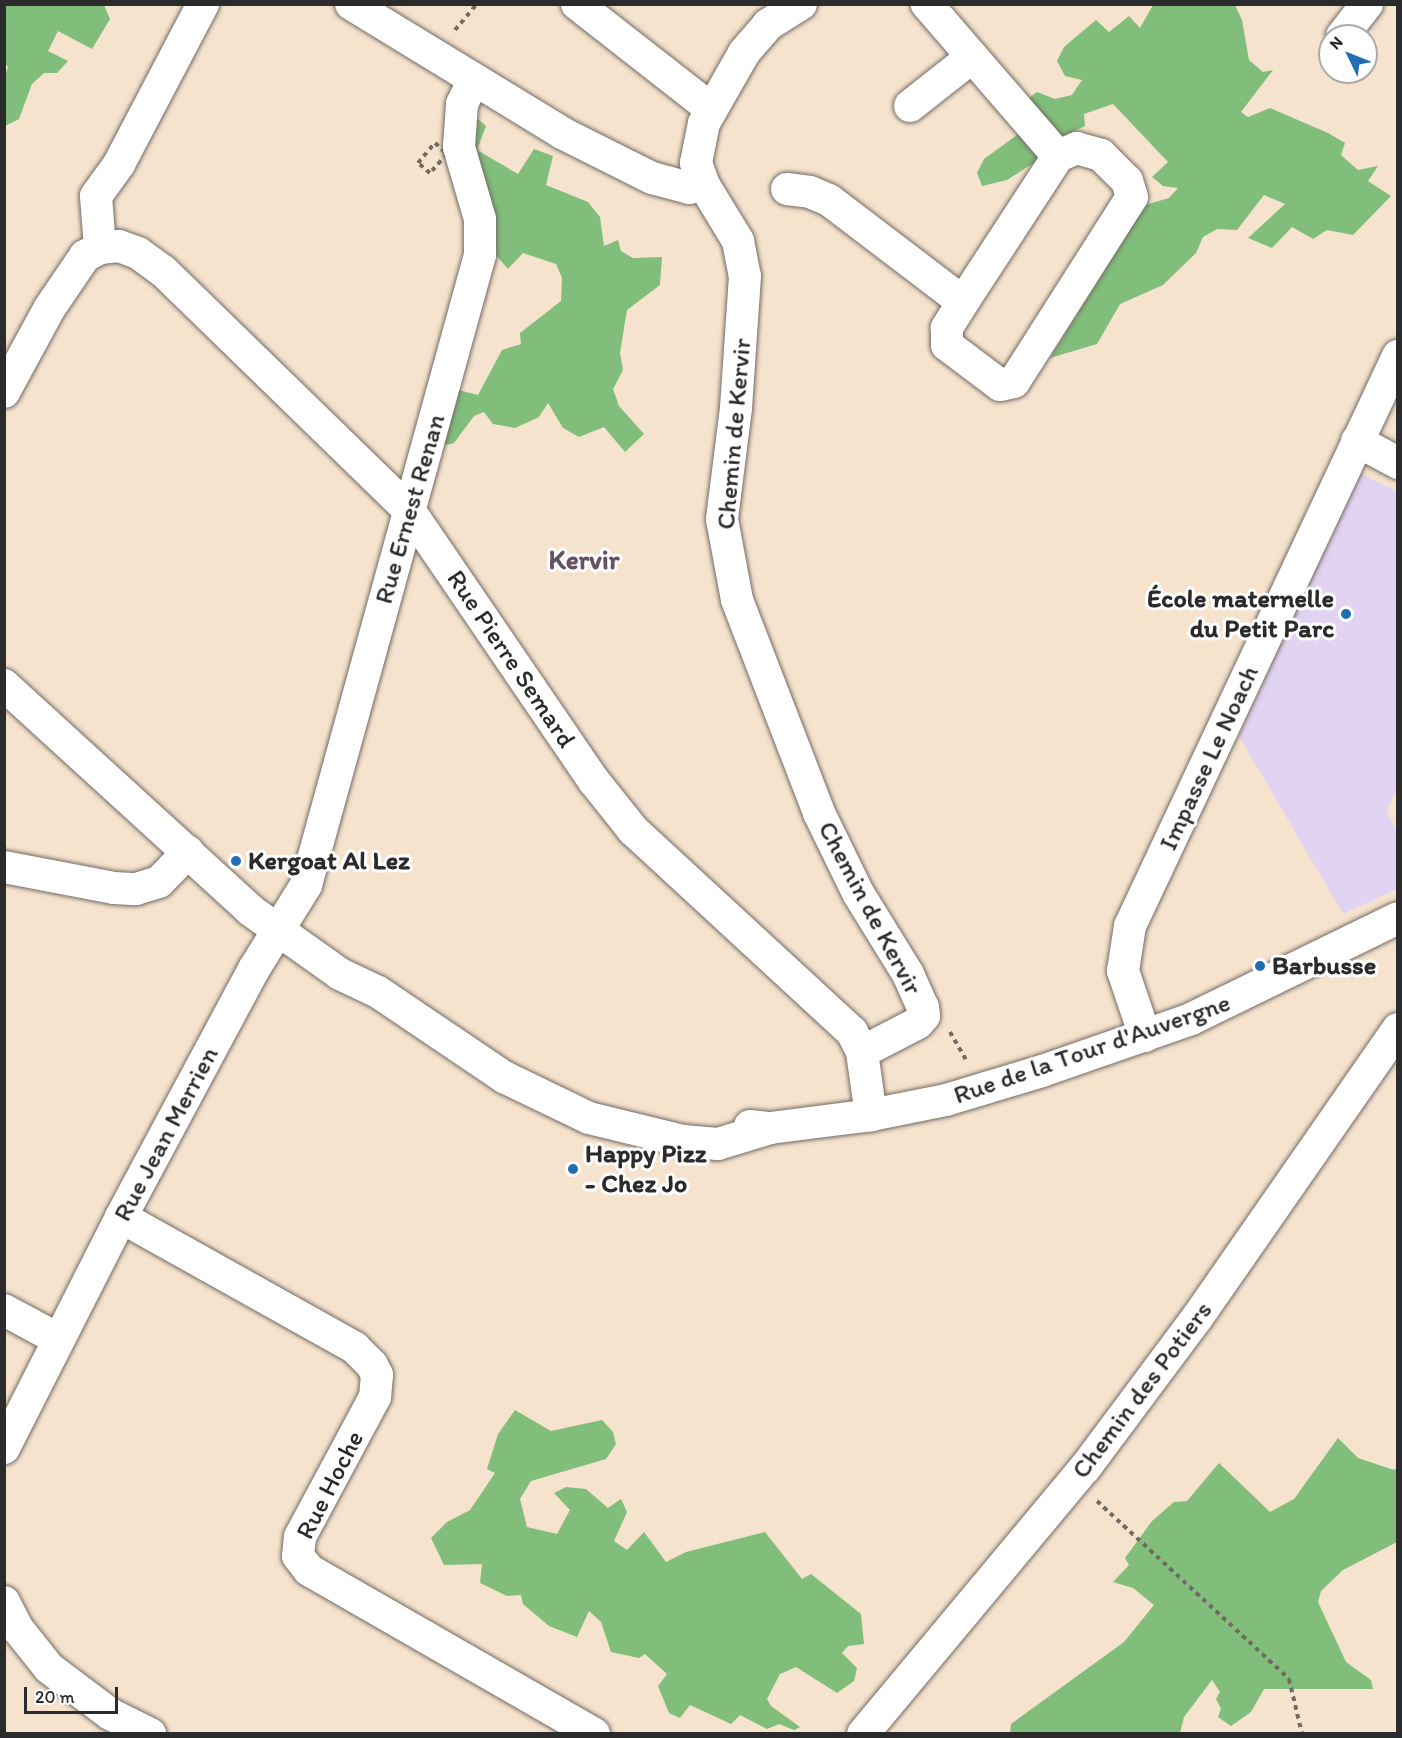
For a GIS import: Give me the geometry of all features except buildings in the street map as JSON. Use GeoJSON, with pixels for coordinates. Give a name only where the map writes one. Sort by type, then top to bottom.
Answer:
{"type":"FeatureCollection","features":[{"type":"Feature","properties":{"kind":"street"},"geometry":{"type":"LineString","coordinates":[[4,392],[74,267],[100,248],[96,196],[119,165],[203,4]]}},
{"type":"Feature","properties":{"kind":"street"},"geometry":{"type":"LineString","coordinates":[[351,4],[534,118],[635,170],[689,188],[704,184]]}},
{"type":"Feature","properties":{"kind":"street"},"geometry":{"type":"LineString","coordinates":[[577,4],[710,108]]}},
{"type":"Feature","properties":{"kind":"street","name":"Chemin de Kervir"},"geometry":{"type":"LineString","coordinates":[[801,4],[768,25],[744,53],[710,108],[697,150],[696,163],[704,184],[738,241],[746,290],[722,519],[737,600],[819,813],[858,893],[914,985],[924,1016],[918,1023],[862,1052]]}},
{"type":"Feature","properties":{"kind":"street"},"geometry":{"type":"LineString","coordinates":[[927,4],[1058,156]]}},
{"type":"Feature","properties":{"kind":"street"},"geometry":{"type":"LineString","coordinates":[[1351,24],[1367,4]]}},
{"type":"Feature","properties":{"kind":"street"},"geometry":{"type":"LineString","coordinates":[[910,106],[972,57]]}},
{"type":"Feature","properties":{"kind":"street","name":"Rue Ernest Renan"},"geometry":{"type":"LineString","coordinates":[[284,924],[306,885],[480,255],[480,219],[459,147],[462,104],[473,81]]}},
{"type":"Feature","properties":{"kind":"street"},"geometry":{"type":"LineString","coordinates":[[1077,148],[1101,155],[1128,181],[1132,197],[1014,382],[1000,385],[947,345],[946,328],[1058,156],[1077,148]]}},
{"type":"Feature","properties":{"kind":"street"},"geometry":{"type":"LineString","coordinates":[[786,189],[810,192],[829,200],[963,302]]}},
{"type":"Feature","properties":{"kind":"street","name":"Rue Pierre Semard"},"geometry":{"type":"LineString","coordinates":[[100,248],[129,249],[163,271],[410,510],[623,818],[654,851],[845,1023],[862,1052],[871,1115]]}},
{"type":"Feature","properties":{"kind":"street","name":"Impasse Le Noach"},"geometry":{"type":"LineString","coordinates":[[1145,1036],[1123,971],[1130,926],[1398,356]]}},
{"type":"Feature","properties":{"kind":"street"},"geometry":{"type":"LineString","coordinates":[[1358,441],[1398,463]]}},
{"type":"Feature","properties":{"kind":"street","name":"Rue de la Tour d'Auvergne"},"geometry":{"type":"LineString","coordinates":[[4,686],[188,852],[216,881],[284,924],[340,974],[378,993],[534,1094],[589,1118],[718,1144],[770,1128],[871,1115],[976,1091],[1145,1036],[1261,988],[1398,918]]}},
{"type":"Feature","properties":{"kind":"street"},"geometry":{"type":"LineString","coordinates":[[4,867],[114,888],[136,889],[159,882],[188,852]]}},
{"type":"Feature","properties":{"kind":"street","name":"Rue Jean Merrien"},"geometry":{"type":"LineString","coordinates":[[4,1448],[121,1217],[254,969],[284,924]]}},
{"type":"Feature","properties":{"kind":"street","name":"Chemin des Potiers"},"geometry":{"type":"LineString","coordinates":[[863,1734],[1074,1481],[1197,1318],[1398,1029]]}},
{"type":"Feature","properties":{"kind":"street","name":"Rue Hoche"},"geometry":{"type":"LineString","coordinates":[[121,1217],[355,1348],[372,1365],[376,1375],[375,1397],[300,1537],[298,1556],[309,1570],[594,1734]]}},
{"type":"Feature","properties":{"kind":"street"},"geometry":{"type":"LineString","coordinates":[[4,1310],[58,1339]]}},
{"type":"Feature","properties":{"kind":"street"},"geometry":{"type":"LineString","coordinates":[[5,1603],[30,1646],[64,1681],[110,1714],[150,1734]]}},
{"type":"Feature","properties":{"kind":"path"},"geometry":{"type":"LineString","coordinates":[[924,1016],[952,1034],[976,1091]]}},
{"type":"Feature","properties":{"kind":"path"},"geometry":{"type":"LineString","coordinates":[[1074,1481],[1290,1679],[1302,1734]]}},
{"type":"Feature","properties":{"kind":"shaded area","name":"École maternelle du Petit Parc"},"geometry":{"type":"Polygon","coordinates":[[[1360,473],[1397,491],[1398,785],[1387,811],[1397,833],[1397,889],[1343,914],[1239,736],[1360,473]]]}},
{"type":"Feature","properties":{"kind":"green space"},"geometry":{"type":"Polygon","coordinates":[[[5,4],[104,5],[110,19],[92,49],[58,31],[48,51],[68,61],[57,73],[44,73],[32,84],[19,119],[5,126],[5,75],[8,67],[5,63],[5,4]]]}},
{"type":"Feature","properties":{"kind":"green space"},"geometry":{"type":"Polygon","coordinates":[[[1153,5],[1235,5],[1242,20],[1249,60],[1263,72],[1273,70],[1241,112],[1248,117],[1270,108],[1328,133],[1345,143],[1341,155],[1358,170],[1378,166],[1368,181],[1391,196],[1353,235],[1327,230],[1313,239],[1292,227],[1272,248],[1248,238],[1285,204],[1264,195],[1237,230],[1217,229],[1203,237],[1196,253],[1163,285],[1120,304],[1097,344],[1050,358],[1145,205],[1169,198],[1178,188],[1163,186],[1152,177],[1168,162],[1113,104],[1084,114],[1085,126],[1063,136],[1037,161],[1007,180],[982,186],[977,173],[984,159],[1017,135],[1009,116],[1019,105],[1037,92],[1055,99],[1072,95],[1082,80],[1065,76],[1057,61],[1064,47],[1096,20],[1109,32],[1129,16],[1140,28],[1153,5]]]}},
{"type":"Feature","properties":{"kind":"green space"},"geometry":{"type":"Polygon","coordinates":[[[473,115],[486,126],[477,150],[518,174],[534,149],[553,156],[546,185],[588,202],[600,217],[604,246],[618,240],[621,251],[633,258],[662,257],[660,285],[627,310],[620,353],[623,370],[613,389],[619,406],[644,434],[625,452],[604,427],[579,437],[563,428],[548,403],[539,417],[515,428],[493,424],[484,412],[474,416],[454,443],[441,446],[458,390],[478,395],[502,350],[521,344],[520,333],[561,301],[562,278],[556,264],[523,253],[508,269],[488,246],[478,198],[473,115]]]}},
{"type":"Feature","properties":{"kind":"green space"},"geometry":{"type":"Polygon","coordinates":[[[515,1410],[551,1431],[602,1420],[613,1432],[616,1444],[606,1459],[531,1481],[520,1499],[527,1527],[557,1534],[570,1510],[554,1493],[566,1487],[586,1489],[608,1508],[621,1499],[627,1512],[614,1541],[627,1550],[644,1532],[666,1562],[686,1552],[765,1532],[802,1579],[811,1574],[861,1614],[864,1644],[848,1646],[842,1653],[857,1668],[854,1681],[837,1693],[796,1667],[780,1674],[767,1699],[771,1706],[800,1727],[794,1730],[779,1724],[767,1729],[740,1715],[731,1724],[690,1705],[680,1718],[669,1713],[658,1686],[667,1674],[645,1654],[639,1658],[611,1652],[601,1622],[589,1611],[577,1637],[549,1626],[523,1604],[521,1595],[507,1596],[480,1583],[482,1564],[444,1565],[431,1538],[447,1522],[470,1510],[495,1473],[487,1469],[498,1434],[515,1410]]]}},
{"type":"Feature","properties":{"kind":"green space"},"geometry":{"type":"Polygon","coordinates":[[[1338,1438],[1358,1458],[1394,1470],[1397,1467],[1397,1542],[1343,1570],[1321,1591],[1318,1602],[1346,1662],[1371,1680],[1373,1689],[1264,1689],[1251,1712],[1231,1726],[1218,1717],[1221,1709],[1216,1699],[1220,1692],[1212,1680],[1184,1717],[1180,1733],[1010,1733],[1011,1724],[1124,1642],[1154,1605],[1133,1588],[1113,1582],[1129,1565],[1125,1558],[1152,1521],[1174,1502],[1187,1501],[1219,1463],[1270,1512],[1294,1499],[1338,1438]]]}},
{"type":"Feature","properties":{"kind":"place","name":"École maternelle du Petit Parc"},"geometry":{"type":"Point","coordinates":[1346,614]}},
{"type":"Feature","properties":{"kind":"place","name":"Kergoat Al Lez"},"geometry":{"type":"Point","coordinates":[236,861]}},
{"type":"Feature","properties":{"kind":"place","name":"Barbusse"},"geometry":{"type":"Point","coordinates":[1260,966]}},
{"type":"Feature","properties":{"kind":"place","name":"Happy Pizz - Chez Jo"},"geometry":{"type":"Point","coordinates":[573,1169]}},
{"type":"Feature","properties":{"kind":"district","name":"Kervir"},"geometry":{"type":"Point","coordinates":[584,560]}}]}
